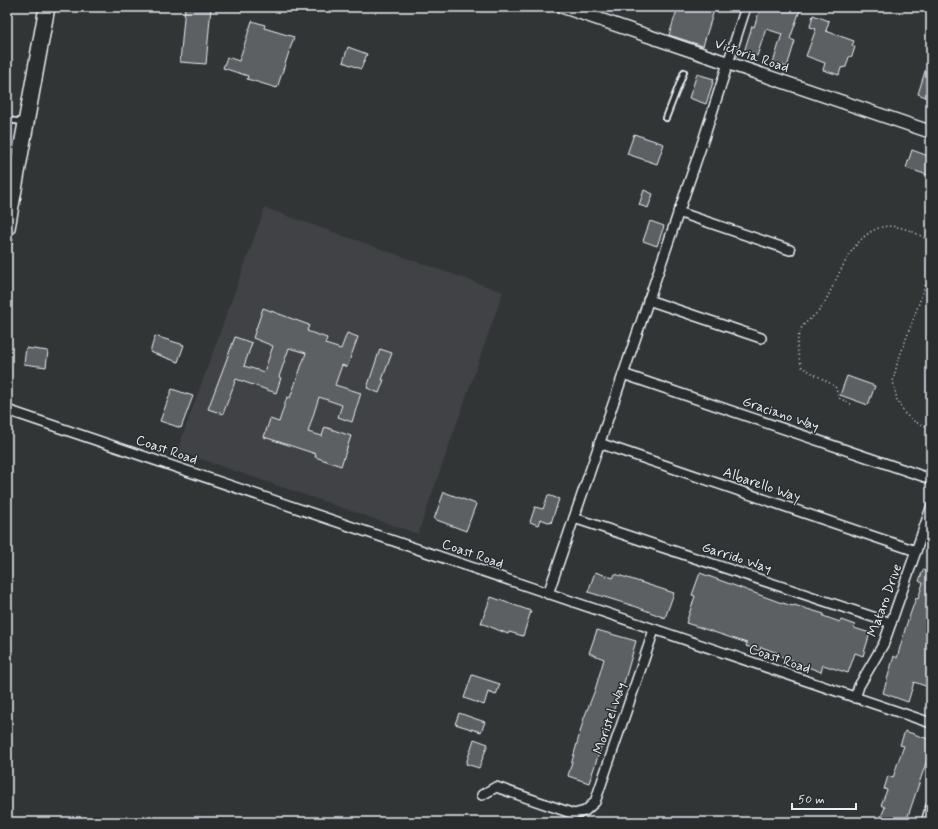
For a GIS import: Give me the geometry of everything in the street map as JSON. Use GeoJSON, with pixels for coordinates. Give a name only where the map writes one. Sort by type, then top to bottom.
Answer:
{"type":"FeatureCollection","features":[{"type":"Feature","properties":{"kind":"main road"},"geometry":{"type":"LineString","coordinates":[[7,228],[47,7]]}},
{"type":"Feature","properties":{"kind":"street","name":"Victoria Road"},"geometry":{"type":"LineString","coordinates":[[563,7],[931,132]]}},
{"type":"Feature","properties":{"kind":"street"},"geometry":{"type":"LineString","coordinates":[[548,594],[746,7]]}},
{"type":"Feature","properties":{"kind":"street"},"geometry":{"type":"LineString","coordinates":[[678,212],[790,250]]}},
{"type":"Feature","properties":{"kind":"street"},"geometry":{"type":"LineString","coordinates":[[648,300],[761,338]]}},
{"type":"Feature","properties":{"kind":"street","name":"Graciano Way"},"geometry":{"type":"LineString","coordinates":[[623,374],[931,479]]}},
{"type":"Feature","properties":{"kind":"street","name":"Coast Road"},"geometry":{"type":"LineString","coordinates":[[7,410],[931,723]]}},
{"type":"Feature","properties":{"kind":"street","name":"Albarello Way"},"geometry":{"type":"LineString","coordinates":[[599,443],[916,551]]}},
{"type":"Feature","properties":{"kind":"street","name":"Mataro Drive"},"geometry":{"type":"LineString","coordinates":[[855,698],[859,686],[884,643],[931,508]]}},
{"type":"Feature","properties":{"kind":"street","name":"Garrido Way"},"geometry":{"type":"LineString","coordinates":[[574,518],[891,623]]}},
{"type":"Feature","properties":{"kind":"street","name":"Moristel Way"},"geometry":{"type":"LineString","coordinates":[[482,795],[496,788],[574,814],[585,811],[595,802],[654,630]]}},
{"type":"Feature","properties":{"kind":"street"},"geometry":{"type":"LineString","coordinates":[[926,822],[931,806]]}},
{"type":"Feature","properties":{"kind":"lane"},"geometry":{"type":"LineString","coordinates":[[666,118],[684,72]]}},
{"type":"Feature","properties":{"kind":"lane"},"geometry":{"type":"LineString","coordinates":[[7,120],[26,122]]}},
{"type":"Feature","properties":{"kind":"path"},"geometry":{"type":"LineString","coordinates":[[851,404],[839,398],[835,386],[802,367],[796,348],[801,327],[815,316],[822,306],[843,266],[858,243],[874,230],[888,226],[910,230],[931,242]]}},
{"type":"Feature","properties":{"kind":"path"},"geometry":{"type":"LineString","coordinates":[[931,270],[897,364],[893,381],[897,400],[905,414],[914,422],[931,428]]}},
{"type":"Feature","properties":{"kind":"shaded area"},"geometry":{"type":"Polygon","coordinates":[[[265,208],[503,292],[418,534],[177,451],[265,208]]]}},
{"type":"Feature","properties":{"kind":"building"},"geometry":{"type":"Polygon","coordinates":[[[185,7],[211,7],[206,64],[180,62],[185,7]]]}},
{"type":"Feature","properties":{"kind":"building"},"geometry":{"type":"Polygon","coordinates":[[[678,7],[715,7],[703,46],[669,35],[678,7]]]}},
{"type":"Feature","properties":{"kind":"building"},"geometry":{"type":"Polygon","coordinates":[[[761,7],[801,7],[790,39],[795,41],[787,67],[773,63],[782,34],[766,29],[757,56],[744,52],[752,26],[754,27],[761,7]]]}},
{"type":"Feature","properties":{"kind":"building"},"geometry":{"type":"Polygon","coordinates":[[[813,15],[829,21],[826,31],[854,41],[852,46],[855,47],[852,56],[849,57],[846,67],[841,68],[839,75],[823,70],[825,63],[806,56],[816,29],[810,27],[813,15]]]}},
{"type":"Feature","properties":{"kind":"building"},"geometry":{"type":"Polygon","coordinates":[[[252,21],[265,25],[264,28],[294,37],[277,88],[247,79],[248,76],[223,68],[227,57],[239,61],[252,21]]]}},
{"type":"Feature","properties":{"kind":"building"},"geometry":{"type":"Polygon","coordinates":[[[348,47],[367,54],[361,69],[343,62],[348,47]]]}},
{"type":"Feature","properties":{"kind":"building"},"geometry":{"type":"Polygon","coordinates":[[[931,55],[931,99],[918,94],[931,55]]]}},
{"type":"Feature","properties":{"kind":"building"},"geometry":{"type":"Polygon","coordinates":[[[697,74],[714,79],[706,104],[689,98],[697,74]]]}},
{"type":"Feature","properties":{"kind":"building"},"geometry":{"type":"Polygon","coordinates":[[[634,134],[664,144],[657,164],[627,154],[634,134]]]}},
{"type":"Feature","properties":{"kind":"building"},"geometry":{"type":"Polygon","coordinates":[[[912,150],[931,157],[931,176],[906,168],[912,150]]]}},
{"type":"Feature","properties":{"kind":"building"},"geometry":{"type":"Polygon","coordinates":[[[644,190],[653,194],[648,208],[639,205],[644,190]]]}},
{"type":"Feature","properties":{"kind":"building"},"geometry":{"type":"Polygon","coordinates":[[[650,221],[664,226],[657,246],[643,241],[650,221]]]}},
{"type":"Feature","properties":{"kind":"building"},"geometry":{"type":"Polygon","coordinates":[[[263,308],[309,325],[307,331],[327,338],[325,344],[341,349],[347,333],[358,337],[347,367],[342,365],[335,385],[361,393],[352,422],[338,417],[342,405],[319,397],[308,432],[322,436],[325,427],[351,436],[341,466],[315,457],[316,454],[264,437],[270,419],[279,422],[287,397],[290,398],[306,353],[289,348],[279,377],[281,378],[276,393],[236,379],[223,414],[208,409],[235,337],[252,343],[244,366],[264,372],[273,346],[253,338],[263,308]]]}},
{"type":"Feature","properties":{"kind":"building"},"geometry":{"type":"Polygon","coordinates":[[[155,336],[184,345],[178,362],[150,352],[155,336]]]}},
{"type":"Feature","properties":{"kind":"building"},"geometry":{"type":"Polygon","coordinates":[[[26,348],[48,351],[46,367],[24,364],[26,348]]]}},
{"type":"Feature","properties":{"kind":"building"},"geometry":{"type":"Polygon","coordinates":[[[380,349],[392,353],[379,393],[367,388],[380,349]]]}},
{"type":"Feature","properties":{"kind":"building"},"geometry":{"type":"Polygon","coordinates":[[[847,376],[875,386],[868,405],[840,395],[847,376]]]}},
{"type":"Feature","properties":{"kind":"building"},"geometry":{"type":"Polygon","coordinates":[[[172,389],[193,396],[181,428],[160,421],[172,389]]]}},
{"type":"Feature","properties":{"kind":"building"},"geometry":{"type":"Polygon","coordinates":[[[444,492],[476,504],[466,531],[434,519],[444,492]]]}},
{"type":"Feature","properties":{"kind":"building"},"geometry":{"type":"Polygon","coordinates":[[[548,495],[559,499],[551,523],[540,519],[538,525],[530,522],[535,507],[543,509],[548,495]]]}},
{"type":"Feature","properties":{"kind":"building"},"geometry":{"type":"Polygon","coordinates":[[[923,570],[931,572],[931,636],[927,648],[931,650],[931,688],[914,682],[908,702],[883,693],[894,656],[897,658],[906,626],[916,598],[918,599],[923,583],[919,581],[923,570]]]}},
{"type":"Feature","properties":{"kind":"building"},"geometry":{"type":"Polygon","coordinates":[[[595,572],[613,578],[615,574],[674,593],[665,618],[637,607],[588,592],[595,572]]]}},
{"type":"Feature","properties":{"kind":"building"},"geometry":{"type":"Polygon","coordinates":[[[700,573],[779,602],[824,614],[823,616],[855,625],[854,628],[870,633],[863,656],[855,653],[848,673],[823,665],[821,672],[777,655],[778,653],[761,647],[760,651],[746,646],[747,643],[686,623],[695,596],[692,595],[700,573]]]}},
{"type":"Feature","properties":{"kind":"building"},"geometry":{"type":"Polygon","coordinates":[[[491,597],[531,611],[523,636],[509,632],[508,634],[481,623],[491,597]]]}},
{"type":"Feature","properties":{"kind":"building"},"geometry":{"type":"Polygon","coordinates":[[[597,630],[636,641],[624,683],[606,729],[589,783],[568,776],[584,718],[595,690],[604,659],[589,653],[597,630]]]}},
{"type":"Feature","properties":{"kind":"building"},"geometry":{"type":"Polygon","coordinates":[[[472,675],[500,684],[496,695],[488,692],[484,705],[464,698],[472,675]]]}},
{"type":"Feature","properties":{"kind":"building"},"geometry":{"type":"Polygon","coordinates":[[[459,713],[485,722],[481,732],[455,724],[459,713]]]}},
{"type":"Feature","properties":{"kind":"building"},"geometry":{"type":"Polygon","coordinates":[[[905,731],[931,740],[928,757],[906,822],[879,822],[885,807],[881,805],[887,790],[884,789],[888,776],[893,778],[904,746],[900,745],[905,731]]]}},
{"type":"Feature","properties":{"kind":"building"},"geometry":{"type":"Polygon","coordinates":[[[474,739],[488,744],[479,768],[466,764],[474,739]]]}}]}
